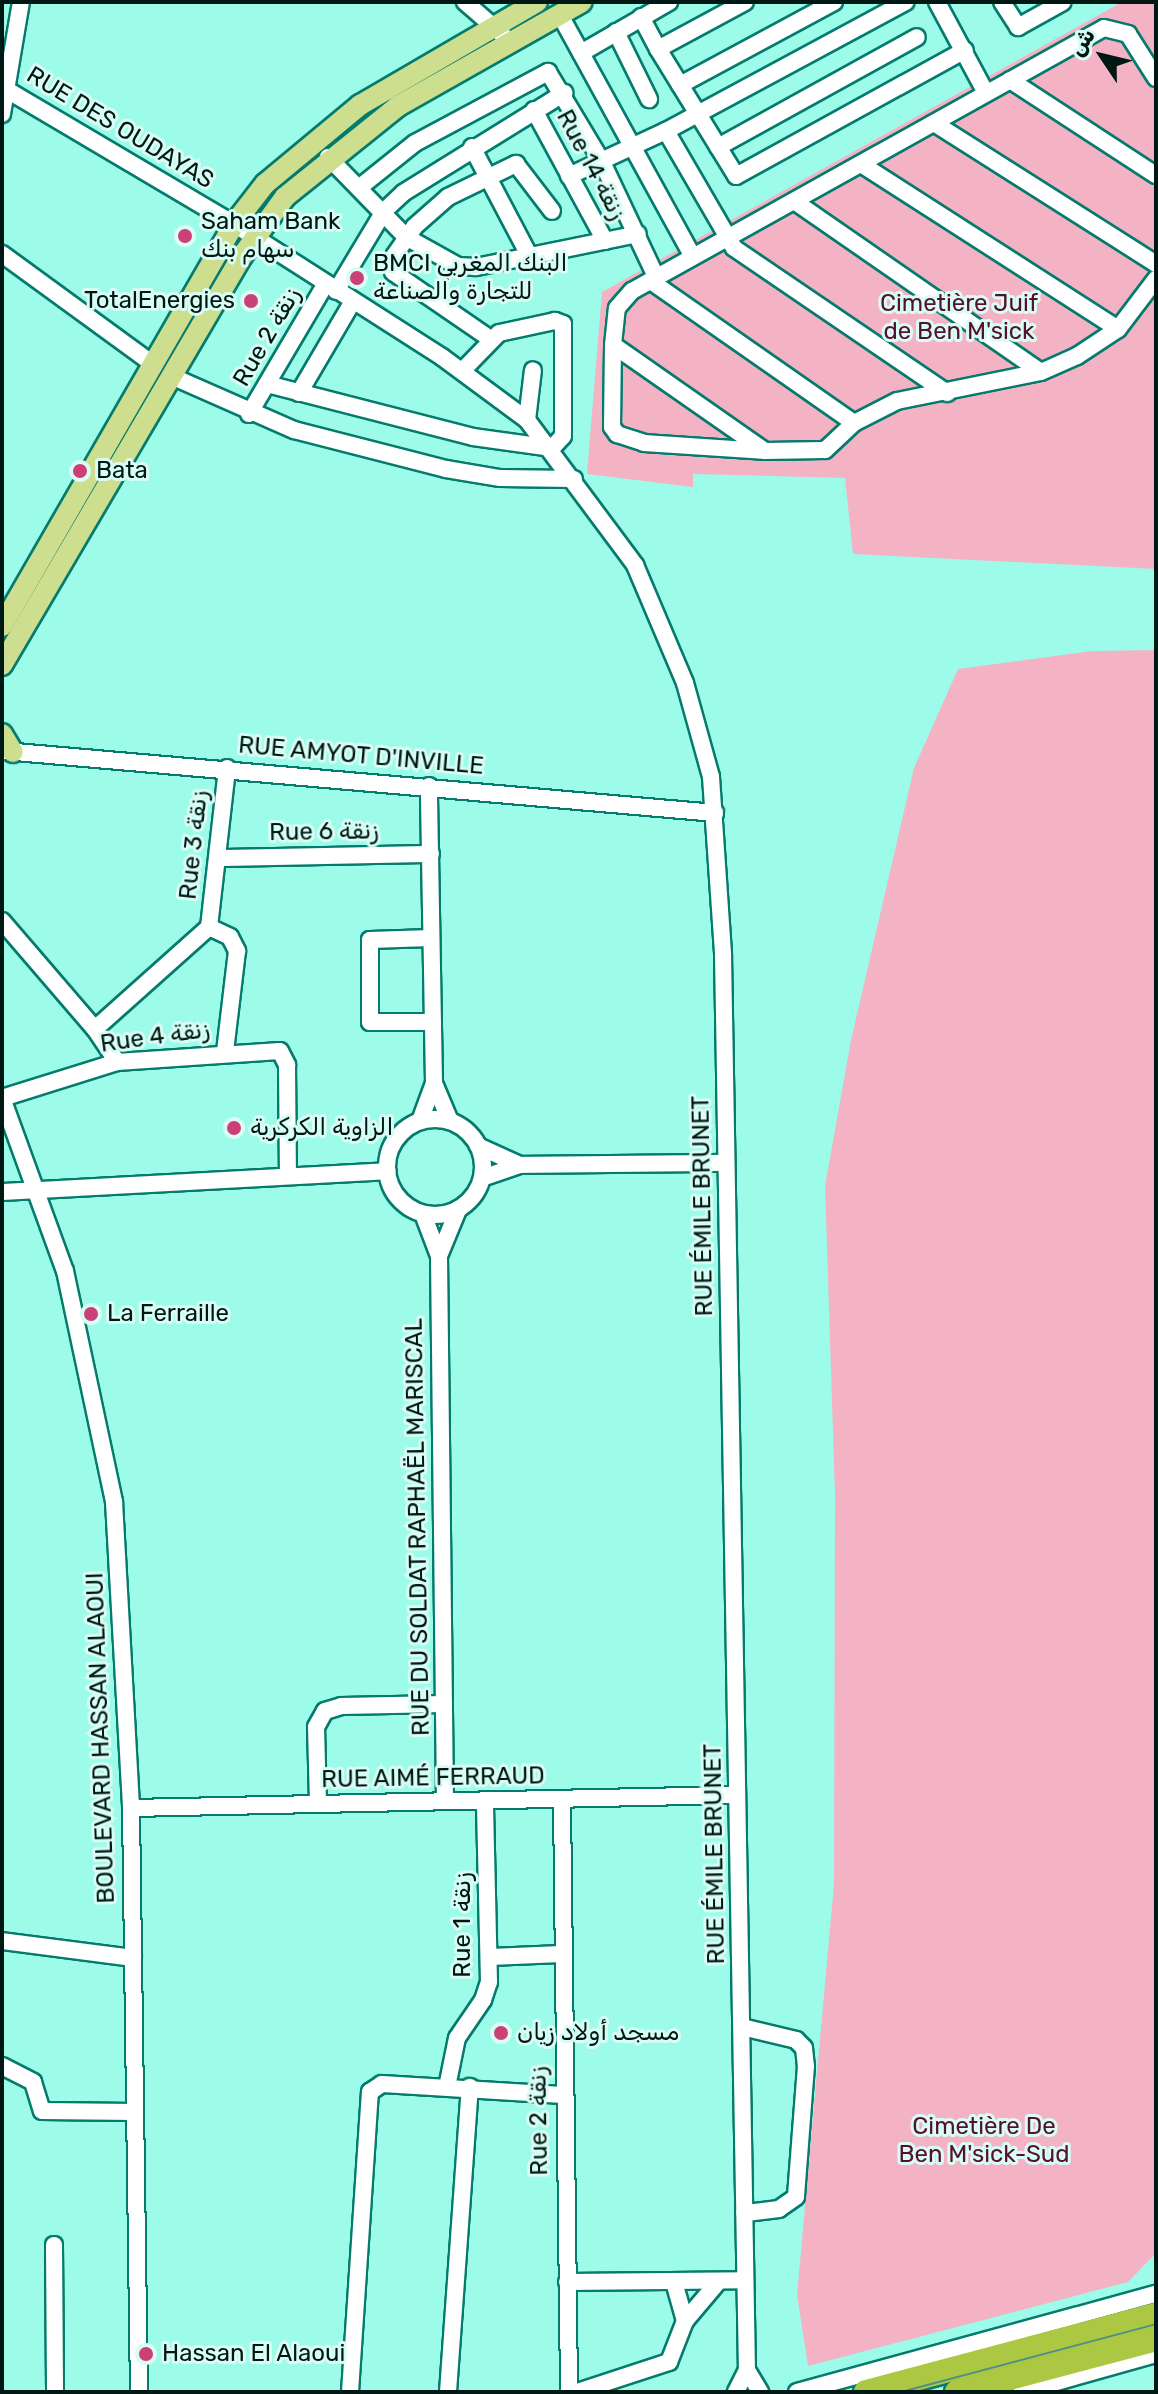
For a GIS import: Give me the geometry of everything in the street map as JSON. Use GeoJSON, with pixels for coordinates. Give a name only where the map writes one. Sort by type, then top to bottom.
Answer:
{"type":"FeatureCollection","features":[{"type":"Feature","properties":{"kind":"highway"},"geometry":{"type":"LineString","coordinates":[[865,2384],[980,2365],[1111,2327],[1154,2298]]}},
{"type":"Feature","properties":{"kind":"highway"},"geometry":{"type":"LineString","coordinates":[[1083,2315],[1111,2327]]}},
{"type":"Feature","properties":{"kind":"highway"},"geometry":{"type":"LineString","coordinates":[[957,2392],[1156,2339]]}},
{"type":"Feature","properties":{"kind":"main road"},"geometry":{"type":"LineString","coordinates":[[2,626],[234,224],[265,184],[360,105],[537,2]]}},
{"type":"Feature","properties":{"kind":"main road"},"geometry":{"type":"LineString","coordinates":[[2,665],[253,238],[285,197],[328,157],[398,106],[582,2]]}},
{"type":"Feature","properties":{"kind":"street"},"geometry":{"type":"LineString","coordinates":[[2,114],[21,2]]}},
{"type":"Feature","properties":{"kind":"street"},"geometry":{"type":"LineString","coordinates":[[465,2],[509,42]]}},
{"type":"Feature","properties":{"kind":"street"},"geometry":{"type":"LineString","coordinates":[[581,53],[669,2]]}},
{"type":"Feature","properties":{"kind":"street"},"geometry":{"type":"LineString","coordinates":[[658,49],[745,2]]}},
{"type":"Feature","properties":{"kind":"street"},"geometry":{"type":"LineString","coordinates":[[680,85],[834,2]]}},
{"type":"Feature","properties":{"kind":"street"},"geometry":{"type":"LineString","coordinates":[[569,176],[666,131],[906,2]]}},
{"type":"Feature","properties":{"kind":"street"},"geometry":{"type":"LineString","coordinates":[[937,2],[986,93]]}},
{"type":"Feature","properties":{"kind":"street"},"geometry":{"type":"LineString","coordinates":[[1002,2],[1018,27],[1063,2]]}},
{"type":"Feature","properties":{"kind":"street"},"geometry":{"type":"LineString","coordinates":[[560,15],[635,146],[693,257]]}},
{"type":"Feature","properties":{"kind":"street"},"geometry":{"type":"LineString","coordinates":[[641,17],[718,147],[739,176],[965,50]]}},
{"type":"Feature","properties":{"kind":"street"},"geometry":{"type":"LineString","coordinates":[[1156,78],[1128,34],[1113,26],[726,238],[621,301],[613,345],[612,427],[617,434],[644,443],[765,451],[825,450],[854,423],[897,401],[1041,372],[1118,329],[1156,279]]}},
{"type":"Feature","properties":{"kind":"street"},"geometry":{"type":"LineString","coordinates":[[616,32],[649,99]]}},
{"type":"Feature","properties":{"kind":"street"},"geometry":{"type":"LineString","coordinates":[[718,147],[917,37]]}},
{"type":"Feature","properties":{"kind":"street"},"geometry":{"type":"LineString","coordinates":[[360,187],[415,143],[546,72],[564,93],[602,162],[638,234],[655,280],[854,423]]}},
{"type":"Feature","properties":{"kind":"street"},"geometry":{"type":"LineString","coordinates":[[1010,80],[1156,175]]}},
{"type":"Feature","properties":{"kind":"street","name":"RUE DES OUDAYAS"},"geometry":{"type":"LineString","coordinates":[[4,88],[253,238]]}},
{"type":"Feature","properties":{"kind":"street","name":"Rue 2 زنقة"},"geometry":{"type":"LineString","coordinates":[[249,414],[384,211],[426,175],[564,93]]}},
{"type":"Feature","properties":{"kind":"street","name":"Rue 14 زنقة"},"geometry":{"type":"LineString","coordinates":[[534,110],[605,241]]}},
{"type":"Feature","properties":{"kind":"street"},"geometry":{"type":"LineString","coordinates":[[934,123],[1156,264]]}},
{"type":"Feature","properties":{"kind":"street"},"geometry":{"type":"LineString","coordinates":[[666,131],[726,238],[744,257],[947,393]]}},
{"type":"Feature","properties":{"kind":"street"},"geometry":{"type":"LineString","coordinates":[[472,147],[530,257]]}},
{"type":"Feature","properties":{"kind":"street"},"geometry":{"type":"LineString","coordinates":[[328,157],[406,237],[458,266],[530,257],[638,234]]}},
{"type":"Feature","properties":{"kind":"street"},"geometry":{"type":"LineString","coordinates":[[489,338],[393,272],[391,263],[406,237],[448,197],[488,176],[521,164],[552,211]]}},
{"type":"Feature","properties":{"kind":"street"},"geometry":{"type":"LineString","coordinates":[[861,164],[1118,329]]}},
{"type":"Feature","properties":{"kind":"street"},"geometry":{"type":"LineString","coordinates":[[794,201],[1041,372]]}},
{"type":"Feature","properties":{"kind":"street","name":"RUE ÉMILE BRUNET"},"geometry":{"type":"LineString","coordinates":[[253,238],[462,371],[527,420],[552,448],[635,565],[650,596],[699,729],[715,813],[726,1163],[747,2370],[736,2392]]}},
{"type":"Feature","properties":{"kind":"street"},"geometry":{"type":"LineString","coordinates":[[2,254],[153,364]]}},
{"type":"Feature","properties":{"kind":"street"},"geometry":{"type":"LineString","coordinates":[[299,393],[353,301]]}},
{"type":"Feature","properties":{"kind":"street"},"geometry":{"type":"LineString","coordinates":[[267,384],[473,437],[552,448],[565,423],[563,324],[544,323],[489,338],[462,371]]}},
{"type":"Feature","properties":{"kind":"street"},"geometry":{"type":"LineString","coordinates":[[613,345],[765,451]]}},
{"type":"Feature","properties":{"kind":"street"},"geometry":{"type":"LineString","coordinates":[[527,420],[533,370]]}},
{"type":"Feature","properties":{"kind":"street"},"geometry":{"type":"LineString","coordinates":[[171,376],[249,414],[446,469],[500,478],[574,479]]}},
{"type":"Feature","properties":{"kind":"street","name":"RUE AMYOT D'INVILLE"},"geometry":{"type":"LineString","coordinates":[[6,746],[715,813]]}},
{"type":"Feature","properties":{"kind":"street","name":"Rue 3 زنقة"},"geometry":{"type":"LineString","coordinates":[[209,927],[227,768]]}},
{"type":"Feature","properties":{"kind":"street"},"geometry":{"type":"LineString","coordinates":[[429,786],[434,1083],[420,1121],[395,1140],[387,1171],[392,1190],[405,1206],[423,1214],[458,1210],[482,1178],[520,1165],[726,1163]]}},
{"type":"Feature","properties":{"kind":"street","name":"Rue 6 زنقة"},"geometry":{"type":"LineString","coordinates":[[219,858],[431,854]]}},
{"type":"Feature","properties":{"kind":"street"},"geometry":{"type":"LineString","coordinates":[[2,921],[95,1029],[117,1062]]}},
{"type":"Feature","properties":{"kind":"street"},"geometry":{"type":"LineString","coordinates":[[95,1029],[209,927],[230,937],[237,951],[225,1051]]}},
{"type":"Feature","properties":{"kind":"street"},"geometry":{"type":"LineString","coordinates":[[431,938],[370,940],[370,1022],[433,1022]]}},
{"type":"Feature","properties":{"kind":"street","name":"Rue 4 زنقة"},"geometry":{"type":"LineString","coordinates":[[2,1098],[117,1062],[225,1051],[280,1051],[287,1065],[288,1176]]}},
{"type":"Feature","properties":{"kind":"street"},"geometry":{"type":"LineString","coordinates":[[434,1083],[450,1121],[478,1146],[520,1165]]}},
{"type":"Feature","properties":{"kind":"street","name":"BOULEVARD HASSAN ALAOUI"},"geometry":{"type":"LineString","coordinates":[[2,1098],[65,1271],[114,1502],[131,1808],[139,2392]]}},
{"type":"Feature","properties":{"kind":"street"},"geometry":{"type":"LineString","coordinates":[[420,1121],[450,1121]]}},
{"type":"Feature","properties":{"kind":"street"},"geometry":{"type":"LineString","coordinates":[[478,1146],[482,1178]]}},
{"type":"Feature","properties":{"kind":"street"},"geometry":{"type":"LineString","coordinates":[[2,1192],[387,1171]]}},
{"type":"Feature","properties":{"kind":"street","name":"RUE DU SOLDAT RAPHAËL MARISCAL"},"geometry":{"type":"LineString","coordinates":[[439,1256],[458,1210]]}},
{"type":"Feature","properties":{"kind":"street","name":"RUE DU SOLDAT RAPHAËL MARISCAL"},"geometry":{"type":"LineString","coordinates":[[423,1214],[439,1256],[445,1798]]}},
{"type":"Feature","properties":{"kind":"street"},"geometry":{"type":"LineString","coordinates":[[318,1803],[316,1727],[325,1711],[341,1706],[444,1704]]}},
{"type":"Feature","properties":{"kind":"street","name":"RUE AIMÉ FERRAUD"},"geometry":{"type":"LineString","coordinates":[[131,1808],[445,1798],[485,1802],[736,1795]]}},
{"type":"Feature","properties":{"kind":"street","name":"Rue 2 زنقة"},"geometry":{"type":"LineString","coordinates":[[562,1800],[561,1954],[569,2392]]}},
{"type":"Feature","properties":{"kind":"street","name":"Rue 1 زنقة"},"geometry":{"type":"LineString","coordinates":[[447,2087],[457,2038],[487,1995],[490,1957],[485,1802]]}},
{"type":"Feature","properties":{"kind":"street"},"geometry":{"type":"LineString","coordinates":[[2,1941],[133,1958]]}},
{"type":"Feature","properties":{"kind":"street"},"geometry":{"type":"LineString","coordinates":[[490,1957],[561,1954]]}},
{"type":"Feature","properties":{"kind":"street"},"geometry":{"type":"LineString","coordinates":[[742,2027],[796,2040],[804,2048],[806,2066],[796,2197],[779,2209],[744,2213]]}},
{"type":"Feature","properties":{"kind":"street"},"geometry":{"type":"LineString","coordinates":[[2,2066],[33,2082],[42,2111],[135,2112]]}},
{"type":"Feature","properties":{"kind":"street"},"geometry":{"type":"LineString","coordinates":[[350,2392],[369,2097],[382,2084],[563,2095]]}},
{"type":"Feature","properties":{"kind":"street"},"geometry":{"type":"LineString","coordinates":[[448,2392],[470,2087]]}},
{"type":"Feature","properties":{"kind":"street"},"geometry":{"type":"LineString","coordinates":[[54,2245],[55,2392]]}},
{"type":"Feature","properties":{"kind":"street"},"geometry":{"type":"LineString","coordinates":[[567,2282],[745,2280]]}},
{"type":"Feature","properties":{"kind":"street"},"geometry":{"type":"LineString","coordinates":[[674,2282],[685,2321]]}},
{"type":"Feature","properties":{"kind":"street"},"geometry":{"type":"LineString","coordinates":[[577,2392],[663,2367],[674,2354],[685,2321],[718,2282]]}},
{"type":"Feature","properties":{"kind":"street"},"geometry":{"type":"LineString","coordinates":[[797,2392],[865,2384],[1083,2315],[1154,2298]]}},
{"type":"Feature","properties":{"kind":"street"},"geometry":{"type":"LineString","coordinates":[[1021,2392],[1156,2354]]}},
{"type":"Feature","properties":{"kind":"street","name":"RUE ÉMILE BRUNET"},"geometry":{"type":"LineString","coordinates":[[747,2370],[760,2392]]}},
{"type":"Feature","properties":{"kind":"green space","name":"Cimetière Juif de Ben M'sick"},"geometry":{"type":"Polygon","coordinates":[[[1122,2],[1156,2],[1156,569],[853,554],[845,478],[693,474],[693,487],[587,474],[602,292],[1122,2]]]}},
{"type":"Feature","properties":{"kind":"green space","name":"Cimetière De Ben M'sick-Sud"},"geometry":{"type":"Polygon","coordinates":[[[1156,644],[1156,2253],[1128,2282],[808,2366],[797,2295],[834,1884],[835,1495],[825,1186],[851,1040],[914,768],[958,669],[1092,651],[1155,650],[1156,644]]]}},
{"type":"Feature","properties":{"kind":"tram line"},"geometry":{"type":"LineString","coordinates":[[901,2392],[1156,2324]]}},
{"type":"Feature","properties":{"kind":"place","name":"Saham Bank سهام بنك"},"geometry":{"type":"Point","coordinates":[185,236]}},
{"type":"Feature","properties":{"kind":"place","name":"BMCI البنك المغربي للتجارة والصناعة"},"geometry":{"type":"Point","coordinates":[357,278]}},
{"type":"Feature","properties":{"kind":"place","name":"TotalEnergies"},"geometry":{"type":"Point","coordinates":[251,301]}},
{"type":"Feature","properties":{"kind":"place","name":"Bata"},"geometry":{"type":"Point","coordinates":[80,471]}},
{"type":"Feature","properties":{"kind":"place","name":"الزاوية الكركرية"},"geometry":{"type":"Point","coordinates":[234,1128]}},
{"type":"Feature","properties":{"kind":"place","name":"La Ferraille"},"geometry":{"type":"Point","coordinates":[91,1314]}},
{"type":"Feature","properties":{"kind":"place","name":"مسجد أولاد زيان"},"geometry":{"type":"Point","coordinates":[501,2033]}},
{"type":"Feature","properties":{"kind":"place","name":"Hassan El Alaoui"},"geometry":{"type":"Point","coordinates":[146,2354]}}]}
